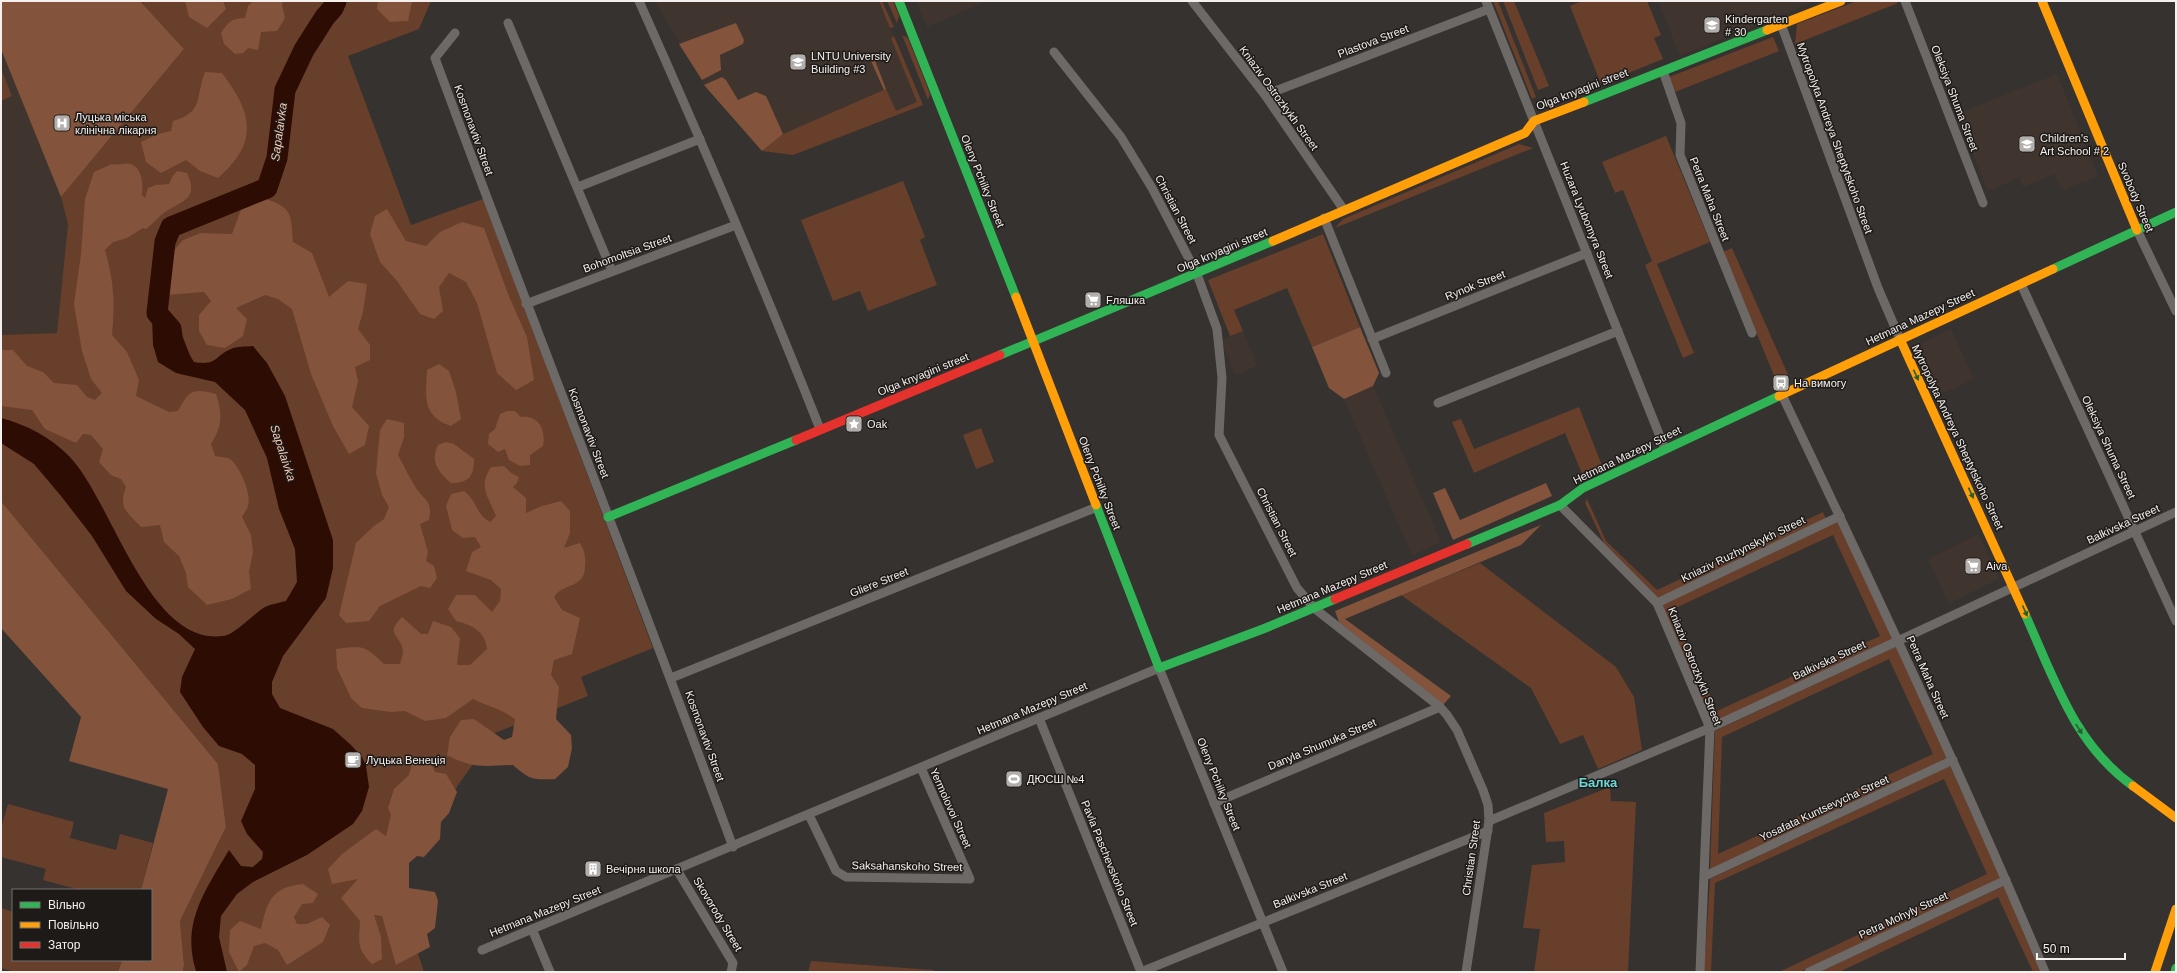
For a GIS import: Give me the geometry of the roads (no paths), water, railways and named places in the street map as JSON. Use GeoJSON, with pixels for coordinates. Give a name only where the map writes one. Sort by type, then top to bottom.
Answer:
{"type":"FeatureCollection","features":[{"type":"Feature","properties":{"kind":"street"},"geometry":{"type":"LineString","coordinates":[[638,1],[700,139],[780,328],[820,429]]}},
{"type":"Feature","properties":{"kind":"street","name":"Oleny Pchilky Street"},"geometry":{"type":"LineString","coordinates":[[898,1],[1034,342],[1159,668],[1283,972]]}},
{"type":"Feature","properties":{"kind":"street","name":"Kniaziv Ostrozkykh Street"},"geometry":{"type":"LineString","coordinates":[[1192,1],[1265,96],[1344,210]]}},
{"type":"Feature","properties":{"kind":"street","name":"Olga knyagini street"},"geometry":{"type":"LineString","coordinates":[[608,517],[1197,274],[1324,218],[1525,133],[1534,121],[1841,1]]}},
{"type":"Feature","properties":{"kind":"street","name":"Oleksiya Shuma Street"},"geometry":{"type":"LineString","coordinates":[[1905,1],[1983,203]]}},
{"type":"Feature","properties":{"kind":"street","name":"Svobody Street"},"geometry":{"type":"LineString","coordinates":[[2042,1],[2137,230],[2176,311]]}},
{"type":"Feature","properties":{"kind":"street","name":"Plastova Street"},"geometry":{"type":"LineString","coordinates":[[1265,96],[1488,5]]}},
{"type":"Feature","properties":{"kind":"street","name":"Huzara Lyubomyra Street"},"geometry":{"type":"LineString","coordinates":[[1488,5],[1665,449]]}},
{"type":"Feature","properties":{"kind":"street"},"geometry":{"type":"LineString","coordinates":[[508,23],[612,271]]}},
{"type":"Feature","properties":{"kind":"street","name":"Mytropolyta Andreya Sheptytskoho Street"},"geometry":{"type":"LineString","coordinates":[[1781,24],[1878,288],[2076,724],[2094,751],[2117,775],[2176,818]]}},
{"type":"Feature","properties":{"kind":"street","name":"Kosmonavtiv Street"},"geometry":{"type":"LineString","coordinates":[[455,33],[435,58],[526,304],[671,678],[733,847]]}},
{"type":"Feature","properties":{"kind":"street","name":"Christian Street"},"geometry":{"type":"LineString","coordinates":[[1054,52],[1121,137],[1152,188],[1197,274],[1217,328],[1222,378],[1219,435],[1298,588],[1314,608],[1440,707],[1457,730],[1488,804],[1489,821],[1464,971]]}},
{"type":"Feature","properties":{"kind":"street","name":"Petra Maha Street"},"geometry":{"type":"LineString","coordinates":[[1663,71],[1682,123],[1680,155],[1752,333]]}},
{"type":"Feature","properties":{"kind":"street"},"geometry":{"type":"LineString","coordinates":[[578,187],[700,139]]}},
{"type":"Feature","properties":{"kind":"street","name":"Hetmana Mazepy Street"},"geometry":{"type":"LineString","coordinates":[[482,950],[733,847],[1159,668],[1314,608],[1560,505],[1583,488],[1900,339],[2176,212]]}},
{"type":"Feature","properties":{"kind":"street"},"geometry":{"type":"LineString","coordinates":[[1324,218],[1386,373]]}},
{"type":"Feature","properties":{"kind":"street","name":"Bohomoltsia Street"},"geometry":{"type":"LineString","coordinates":[[526,304],[736,225]]}},
{"type":"Feature","properties":{"kind":"street","name":"Rynok Street"},"geometry":{"type":"LineString","coordinates":[[1372,339],[1587,253]]}},
{"type":"Feature","properties":{"kind":"street","name":"Oleksiya Shuma Street"},"geometry":{"type":"LineString","coordinates":[[2021,284],[2176,621]]}},
{"type":"Feature","properties":{"kind":"street"},"geometry":{"type":"LineString","coordinates":[[1438,403],[1618,331]]}},
{"type":"Feature","properties":{"kind":"street","name":"Petra Maha Street"},"geometry":{"type":"LineString","coordinates":[[1782,395],[1899,641],[2006,880],[2045,972]]}},
{"type":"Feature","properties":{"kind":"street","name":"Kniaziv Ostrozkykh Street"},"geometry":{"type":"LineString","coordinates":[[1560,505],[1657,603],[1710,728],[1700,972]]}},
{"type":"Feature","properties":{"kind":"street","name":"Gliere Street"},"geometry":{"type":"LineString","coordinates":[[671,678],[1097,507]]}},
{"type":"Feature","properties":{"kind":"street","name":"Balkivska Street"},"geometry":{"type":"LineString","coordinates":[[1489,821],[1710,728],[2176,512]]}},
{"type":"Feature","properties":{"kind":"street","name":"Kniaziv Ruzhynskykh Street"},"geometry":{"type":"LineString","coordinates":[[1657,603],[1840,516]]}},
{"type":"Feature","properties":{"kind":"street","name":"Danyla Shumuka Street"},"geometry":{"type":"LineString","coordinates":[[1214,803],[1440,707]]}},
{"type":"Feature","properties":{"kind":"street","name":"Pavla Paschevskoho Street"},"geometry":{"type":"LineString","coordinates":[[1039,718],[1141,972]]}},
{"type":"Feature","properties":{"kind":"street","name":"Yosafata Kuntsevycha Street"},"geometry":{"type":"LineString","coordinates":[[1705,876],[1952,760]]}},
{"type":"Feature","properties":{"kind":"street","name":"Yermolovoi Street"},"geometry":{"type":"LineString","coordinates":[[921,768],[970,879]]}},
{"type":"Feature","properties":{"kind":"street","name":"Saksahanskoho Street"},"geometry":{"type":"LineString","coordinates":[[809,815],[836,871],[846,878],[970,879]]}},
{"type":"Feature","properties":{"kind":"street","name":"Balkivska Street"},"geometry":{"type":"LineString","coordinates":[[1141,972],[1488,832]]}},
{"type":"Feature","properties":{"kind":"street","name":"Skovorody Street"},"geometry":{"type":"LineString","coordinates":[[677,870],[733,963],[731,972]]}},
{"type":"Feature","properties":{"kind":"street","name":"Petra Mohyly Street"},"geometry":{"type":"LineString","coordinates":[[1810,972],[2006,880]]}},
{"type":"Feature","properties":{"kind":"street"},"geometry":{"type":"LineString","coordinates":[[2154,972],[2176,909]]}},
{"type":"Feature","properties":{"kind":"street"},"geometry":{"type":"LineString","coordinates":[[532,929],[550,972]]}},
{"type":"Feature","properties":{"kind":"street"},"geometry":{"type":"LineString","coordinates":[[2175,972],[2176,968]]}},
{"type":"Feature","properties":{"kind":"water"},"geometry":{"type":"Polygon","coordinates":[[[157,313],[172,319],[177,325],[194,362],[208,363],[233,348],[253,346],[267,363],[285,396],[333,540],[333,568],[326,598],[283,656],[272,682],[272,694],[280,708],[333,729],[351,745],[362,757],[366,766],[369,787],[362,811],[353,824],[307,855],[253,882],[237,894],[221,916],[219,937],[227,972],[196,971],[192,954],[191,938],[198,908],[204,894],[229,850],[241,866],[253,867],[262,859],[263,852],[247,834],[241,821],[255,789],[255,765],[242,754],[219,746],[203,727],[180,692],[182,677],[195,649],[179,634],[156,619],[126,591],[92,536],[34,464],[1,443],[1,418],[38,432],[62,449],[85,477],[134,566],[153,595],[173,618],[197,633],[223,636],[228,635],[265,607],[286,601],[297,582],[295,549],[279,509],[267,458],[245,410],[215,382],[176,373],[158,362],[153,345],[152,315],[157,313]]]}},
{"type":"Feature","properties":{"kind":"waterway","name":"Sapalaivka"},"geometry":{"type":"LineString","coordinates":[[172,336],[171,329],[157,313],[165,242],[171,227],[267,188],[277,158],[285,90],[304,50],[325,17],[333,8],[336,1]]}},
{"type":"Feature","properties":{"kind":"place","name":"Kindergarten # 30"},"geometry":{"type":"Point","coordinates":[1712,25]}},
{"type":"Feature","properties":{"kind":"place","name":"LNTU University Building #3"},"geometry":{"type":"Point","coordinates":[798,62]}},
{"type":"Feature","properties":{"kind":"place","name":"Луцька міська клінічна лікарня"},"geometry":{"type":"Point","coordinates":[62,123]}},
{"type":"Feature","properties":{"kind":"place","name":"Children's Art School # 2"},"geometry":{"type":"Point","coordinates":[2027,144]}},
{"type":"Feature","properties":{"kind":"place","name":"Fляшка"},"geometry":{"type":"Point","coordinates":[1093,300]}},
{"type":"Feature","properties":{"kind":"place","name":"На вимогу"},"geometry":{"type":"Point","coordinates":[1781,383]}},
{"type":"Feature","properties":{"kind":"place","name":"Oak"},"geometry":{"type":"Point","coordinates":[854,424]}},
{"type":"Feature","properties":{"kind":"place","name":"Aiva"},"geometry":{"type":"Point","coordinates":[1973,566]}},
{"type":"Feature","properties":{"kind":"place","name":"Луцька Венеція"},"geometry":{"type":"Point","coordinates":[353,760]}},
{"type":"Feature","properties":{"kind":"place","name":"ДЮСШ №4"},"geometry":{"type":"Point","coordinates":[1014,779]}},
{"type":"Feature","properties":{"kind":"place","name":"Вечірня школа"},"geometry":{"type":"Point","coordinates":[593,869]}},
{"type":"Feature","properties":{"kind":"district","name":"Балка"},"geometry":{"type":"Point","coordinates":[1598,782]}}]}
